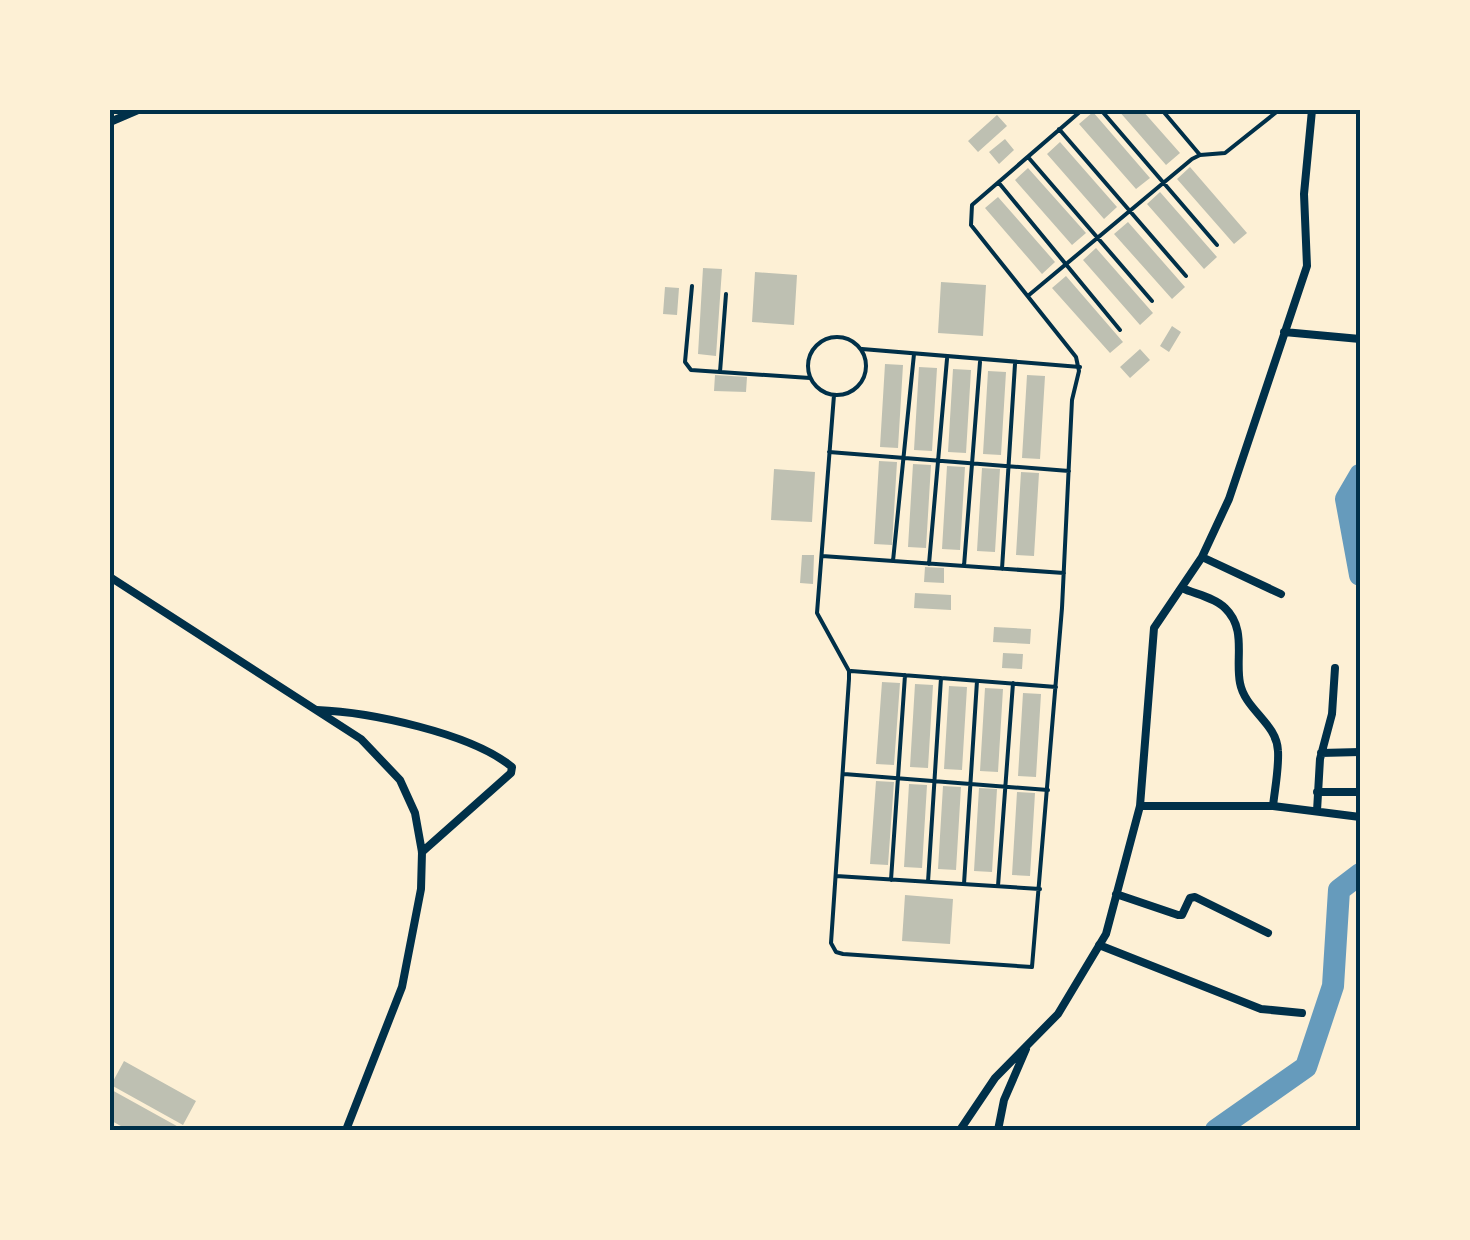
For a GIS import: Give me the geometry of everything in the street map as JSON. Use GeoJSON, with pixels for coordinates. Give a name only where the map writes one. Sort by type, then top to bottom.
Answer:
{"type":"FeatureCollection","features":[{"type":"Feature","properties":{"kind":"street"},"geometry":{"type":"LineString","coordinates":[[110,122],[138,110]]}},
{"type":"Feature","properties":{"kind":"street"},"geometry":{"type":"LineString","coordinates":[[960,1130],[994,1078],[1058,1014],[1106,934],[1140,806],[1154,628],[1202,556],[1229,499],[1307,266],[1304,194],[1312,110]]}},
{"type":"Feature","properties":{"kind":"street"},"geometry":{"type":"LineString","coordinates":[[1284,332],[1360,340]]}},
{"type":"Feature","properties":{"kind":"street"},"geometry":{"type":"LineString","coordinates":[[1202,556],[1281,594]]}},
{"type":"Feature","properties":{"kind":"street"},"geometry":{"type":"LineString","coordinates":[[110,576],[361,740],[400,780],[415,813],[422,852],[420,888],[402,987],[346,1130]]}},
{"type":"Feature","properties":{"kind":"street"},"geometry":{"type":"LineString","coordinates":[[1182,588],[1224,606],[1230,614],[1242,649],[1240,683],[1245,698],[1269,728],[1278,750],[1273,806]]}},
{"type":"Feature","properties":{"kind":"street"},"geometry":{"type":"LineString","coordinates":[[1317,811],[1335,668]]}},
{"type":"Feature","properties":{"kind":"street"},"geometry":{"type":"LineString","coordinates":[[316,710],[346,711],[453,737],[512,766],[511,773],[422,852]]}},
{"type":"Feature","properties":{"kind":"street"},"geometry":{"type":"LineString","coordinates":[[1322,753],[1360,752]]}},
{"type":"Feature","properties":{"kind":"street"},"geometry":{"type":"LineString","coordinates":[[1317,792],[1360,792]]}},
{"type":"Feature","properties":{"kind":"street"},"geometry":{"type":"LineString","coordinates":[[1140,806],[1273,806],[1360,817]]}},
{"type":"Feature","properties":{"kind":"street"},"geometry":{"type":"LineString","coordinates":[[1116,894],[1178,915],[1194,897],[1268,933]]}},
{"type":"Feature","properties":{"kind":"street"},"geometry":{"type":"LineString","coordinates":[[1099,945],[1262,1010],[1302,1012]]}},
{"type":"Feature","properties":{"kind":"street"},"geometry":{"type":"LineString","coordinates":[[998,1130],[1004,1100],[1028,1045]]}},
{"type":"Feature","properties":{"kind":"lane"},"geometry":{"type":"LineString","coordinates":[[834,395],[817,613],[849,671],[831,943],[836,952],[1032,967],[1064,574],[1072,400],[1080,367],[971,225],[972,204],[1082,110]]}},
{"type":"Feature","properties":{"kind":"lane"},"geometry":{"type":"LineString","coordinates":[[1101,110],[1217,244]]}},
{"type":"Feature","properties":{"kind":"lane"},"geometry":{"type":"LineString","coordinates":[[1162,110],[1200,155]]}},
{"type":"Feature","properties":{"kind":"lane"},"geometry":{"type":"LineString","coordinates":[[1028,296],[1163,181],[1200,155],[1224,153],[1279,110]]}},
{"type":"Feature","properties":{"kind":"lane"},"geometry":{"type":"LineString","coordinates":[[1060,130],[1186,276]]}},
{"type":"Feature","properties":{"kind":"lane"},"geometry":{"type":"LineString","coordinates":[[1028,157],[1152,301]]}},
{"type":"Feature","properties":{"kind":"lane"},"geometry":{"type":"LineString","coordinates":[[998,182],[1120,330]]}},
{"type":"Feature","properties":{"kind":"lane"},"geometry":{"type":"LineString","coordinates":[[692,286],[685,362],[691,370],[810,378]]}},
{"type":"Feature","properties":{"kind":"lane"},"geometry":{"type":"LineString","coordinates":[[720,372],[726,294]]}},
{"type":"Feature","properties":{"kind":"lane"},"geometry":{"type":"LineString","coordinates":[[839,336],[862,349],[866,368],[862,381],[847,394],[822,391],[810,378],[809,358],[820,342],[839,336]]}},
{"type":"Feature","properties":{"kind":"lane"},"geometry":{"type":"LineString","coordinates":[[862,349],[1080,367]]}},
{"type":"Feature","properties":{"kind":"lane"},"geometry":{"type":"LineString","coordinates":[[893,561],[914,354]]}},
{"type":"Feature","properties":{"kind":"lane"},"geometry":{"type":"LineString","coordinates":[[929,564],[947,358]]}},
{"type":"Feature","properties":{"kind":"lane"},"geometry":{"type":"LineString","coordinates":[[964,566],[980,361]]}},
{"type":"Feature","properties":{"kind":"lane"},"geometry":{"type":"LineString","coordinates":[[1002,569],[1014,363]]}},
{"type":"Feature","properties":{"kind":"lane"},"geometry":{"type":"LineString","coordinates":[[828,452],[1069,471]]}},
{"type":"Feature","properties":{"kind":"lane"},"geometry":{"type":"LineString","coordinates":[[822,556],[1064,574]]}},
{"type":"Feature","properties":{"kind":"lane"},"geometry":{"type":"LineString","coordinates":[[849,671],[1056,687]]}},
{"type":"Feature","properties":{"kind":"lane"},"geometry":{"type":"LineString","coordinates":[[891,880],[906,675]]}},
{"type":"Feature","properties":{"kind":"lane"},"geometry":{"type":"LineString","coordinates":[[928,882],[941,678]]}},
{"type":"Feature","properties":{"kind":"lane"},"geometry":{"type":"LineString","coordinates":[[964,884],[977,681]]}},
{"type":"Feature","properties":{"kind":"lane"},"geometry":{"type":"LineString","coordinates":[[998,886],[1014,683]]}},
{"type":"Feature","properties":{"kind":"lane"},"geometry":{"type":"LineString","coordinates":[[842,774],[1048,790]]}},
{"type":"Feature","properties":{"kind":"lane"},"geometry":{"type":"LineString","coordinates":[[836,876],[1040,889]]}},
{"type":"Feature","properties":{"kind":"building"},"geometry":{"type":"Polygon","coordinates":[[[1118,110],[1142,110],[1180,153],[1166,165],[1118,110]]]}},
{"type":"Feature","properties":{"kind":"building"},"geometry":{"type":"Polygon","coordinates":[[[1093,112],[1150,178],[1136,189],[1079,124],[1093,112]]]}},
{"type":"Feature","properties":{"kind":"building"},"geometry":{"type":"Polygon","coordinates":[[[997,115],[1007,126],[978,152],[968,141],[997,115]]]}},
{"type":"Feature","properties":{"kind":"building"},"geometry":{"type":"Polygon","coordinates":[[[1005,139],[1014,150],[999,164],[989,152],[1005,139]]]}},
{"type":"Feature","properties":{"kind":"building"},"geometry":{"type":"Polygon","coordinates":[[[1060,142],[1117,207],[1104,219],[1047,154],[1060,142]]]}},
{"type":"Feature","properties":{"kind":"building"},"geometry":{"type":"Polygon","coordinates":[[[1190,167],[1247,233],[1234,244],[1177,179],[1190,167]]]}},
{"type":"Feature","properties":{"kind":"building"},"geometry":{"type":"Polygon","coordinates":[[[1028,168],[1086,233],[1072,245],[1015,180],[1028,168]]]}},
{"type":"Feature","properties":{"kind":"building"},"geometry":{"type":"Polygon","coordinates":[[[1160,192],[1217,257],[1204,269],[1147,204],[1160,192]]]}},
{"type":"Feature","properties":{"kind":"building"},"geometry":{"type":"Polygon","coordinates":[[[998,197],[1055,262],[1042,274],[985,208],[998,197]]]}},
{"type":"Feature","properties":{"kind":"building"},"geometry":{"type":"Polygon","coordinates":[[[1128,222],[1185,287],[1172,299],[1114,234],[1128,222]]]}},
{"type":"Feature","properties":{"kind":"building"},"geometry":{"type":"Polygon","coordinates":[[[1096,248],[1153,313],[1140,325],[1083,260],[1096,248]]]}},
{"type":"Feature","properties":{"kind":"building"},"geometry":{"type":"Polygon","coordinates":[[[703,268],[722,269],[716,356],[698,354],[703,268]]]}},
{"type":"Feature","properties":{"kind":"building"},"geometry":{"type":"Polygon","coordinates":[[[755,272],[797,275],[794,325],[752,322],[755,272]]]}},
{"type":"Feature","properties":{"kind":"building"},"geometry":{"type":"Polygon","coordinates":[[[1066,276],[1123,342],[1110,353],[1052,288],[1066,276]]]}},
{"type":"Feature","properties":{"kind":"building"},"geometry":{"type":"Polygon","coordinates":[[[941,282],[986,285],[983,336],[938,333],[941,282]]]}},
{"type":"Feature","properties":{"kind":"building"},"geometry":{"type":"Polygon","coordinates":[[[665,287],[679,288],[677,315],[663,314],[665,287]]]}},
{"type":"Feature","properties":{"kind":"building"},"geometry":{"type":"Polygon","coordinates":[[[1172,326],[1181,332],[1169,352],[1160,346],[1172,326]]]}},
{"type":"Feature","properties":{"kind":"building"},"geometry":{"type":"Polygon","coordinates":[[[1140,349],[1150,360],[1130,378],[1120,367],[1140,349]]]}},
{"type":"Feature","properties":{"kind":"building"},"geometry":{"type":"Polygon","coordinates":[[[885,364],[903,365],[898,448],[880,447],[885,364]]]}},
{"type":"Feature","properties":{"kind":"building"},"geometry":{"type":"Polygon","coordinates":[[[919,367],[937,368],[932,451],[914,450],[919,367]]]}},
{"type":"Feature","properties":{"kind":"building"},"geometry":{"type":"Polygon","coordinates":[[[953,369],[971,370],[966,453],[948,452],[953,369]]]}},
{"type":"Feature","properties":{"kind":"building"},"geometry":{"type":"Polygon","coordinates":[[[988,371],[1006,372],[1001,455],[983,454],[988,371]]]}},
{"type":"Feature","properties":{"kind":"building"},"geometry":{"type":"Polygon","coordinates":[[[715,375],[747,377],[746,392],[714,391],[715,375]]]}},
{"type":"Feature","properties":{"kind":"building"},"geometry":{"type":"Polygon","coordinates":[[[1027,375],[1045,376],[1040,459],[1022,458],[1027,375]]]}},
{"type":"Feature","properties":{"kind":"building"},"geometry":{"type":"Polygon","coordinates":[[[879,461],[897,462],[892,545],[874,544],[879,461]]]}},
{"type":"Feature","properties":{"kind":"building"},"geometry":{"type":"Polygon","coordinates":[[[913,464],[931,465],[926,548],[908,547],[913,464]]]}},
{"type":"Feature","properties":{"kind":"building"},"geometry":{"type":"Polygon","coordinates":[[[947,466],[965,467],[960,550],[942,549],[947,466]]]}},
{"type":"Feature","properties":{"kind":"building"},"geometry":{"type":"Polygon","coordinates":[[[982,468],[1000,469],[995,552],[977,551],[982,468]]]}},
{"type":"Feature","properties":{"kind":"building"},"geometry":{"type":"Polygon","coordinates":[[[774,469],[815,472],[812,522],[771,520],[774,469]]]}},
{"type":"Feature","properties":{"kind":"building"},"geometry":{"type":"Polygon","coordinates":[[[1021,472],[1039,473],[1034,556],[1016,555],[1021,472]]]}},
{"type":"Feature","properties":{"kind":"building"},"geometry":{"type":"Polygon","coordinates":[[[802,555],[814,555],[813,584],[800,583],[802,555]]]}},
{"type":"Feature","properties":{"kind":"building"},"geometry":{"type":"Polygon","coordinates":[[[925,567],[944,568],[944,583],[924,582],[925,567]]]}},
{"type":"Feature","properties":{"kind":"building"},"geometry":{"type":"Polygon","coordinates":[[[915,593],[951,595],[951,610],[914,608],[915,593]]]}},
{"type":"Feature","properties":{"kind":"building"},"geometry":{"type":"Polygon","coordinates":[[[994,627],[1031,629],[1030,644],[993,642],[994,627]]]}},
{"type":"Feature","properties":{"kind":"building"},"geometry":{"type":"Polygon","coordinates":[[[1003,653],[1023,654],[1022,669],[1002,668],[1003,653]]]}},
{"type":"Feature","properties":{"kind":"building"},"geometry":{"type":"Polygon","coordinates":[[[882,682],[900,683],[894,765],[876,764],[882,682]]]}},
{"type":"Feature","properties":{"kind":"building"},"geometry":{"type":"Polygon","coordinates":[[[915,684],[933,685],[928,768],[910,767],[915,684]]]}},
{"type":"Feature","properties":{"kind":"building"},"geometry":{"type":"Polygon","coordinates":[[[949,686],[967,687],[962,770],[944,769],[949,686]]]}},
{"type":"Feature","properties":{"kind":"building"},"geometry":{"type":"Polygon","coordinates":[[[985,688],[1003,689],[998,772],[980,771],[985,688]]]}},
{"type":"Feature","properties":{"kind":"building"},"geometry":{"type":"Polygon","coordinates":[[[1023,693],[1041,694],[1036,777],[1018,776],[1023,693]]]}},
{"type":"Feature","properties":{"kind":"building"},"geometry":{"type":"Polygon","coordinates":[[[876,781],[894,782],[888,865],[870,864],[876,781]]]}},
{"type":"Feature","properties":{"kind":"building"},"geometry":{"type":"Polygon","coordinates":[[[909,784],[927,785],[922,868],[904,867],[909,784]]]}},
{"type":"Feature","properties":{"kind":"building"},"geometry":{"type":"Polygon","coordinates":[[[943,786],[961,787],[956,870],[938,869],[943,786]]]}},
{"type":"Feature","properties":{"kind":"building"},"geometry":{"type":"Polygon","coordinates":[[[979,788],[997,789],[992,872],[974,871],[979,788]]]}},
{"type":"Feature","properties":{"kind":"building"},"geometry":{"type":"Polygon","coordinates":[[[1017,792],[1035,793],[1030,876],[1012,875],[1017,792]]]}},
{"type":"Feature","properties":{"kind":"building"},"geometry":{"type":"Polygon","coordinates":[[[905,895],[953,899],[950,944],[902,941],[905,895]]]}},
{"type":"Feature","properties":{"kind":"building"},"geometry":{"type":"Polygon","coordinates":[[[124,1061],[196,1101],[183,1125],[111,1085],[124,1061]]]}},
{"type":"Feature","properties":{"kind":"building"},"geometry":{"type":"Polygon","coordinates":[[[110,1089],[184,1130],[128,1130],[110,1120],[110,1089]]]}},
{"type":"Feature","properties":{"kind":"waterway"},"geometry":{"type":"LineString","coordinates":[[1360,475],[1346,499],[1360,575]]}},
{"type":"Feature","properties":{"kind":"waterway"},"geometry":{"type":"LineString","coordinates":[[1216,1130],[1306,1067],[1333,986],[1339,890],[1360,874]]}}]}
